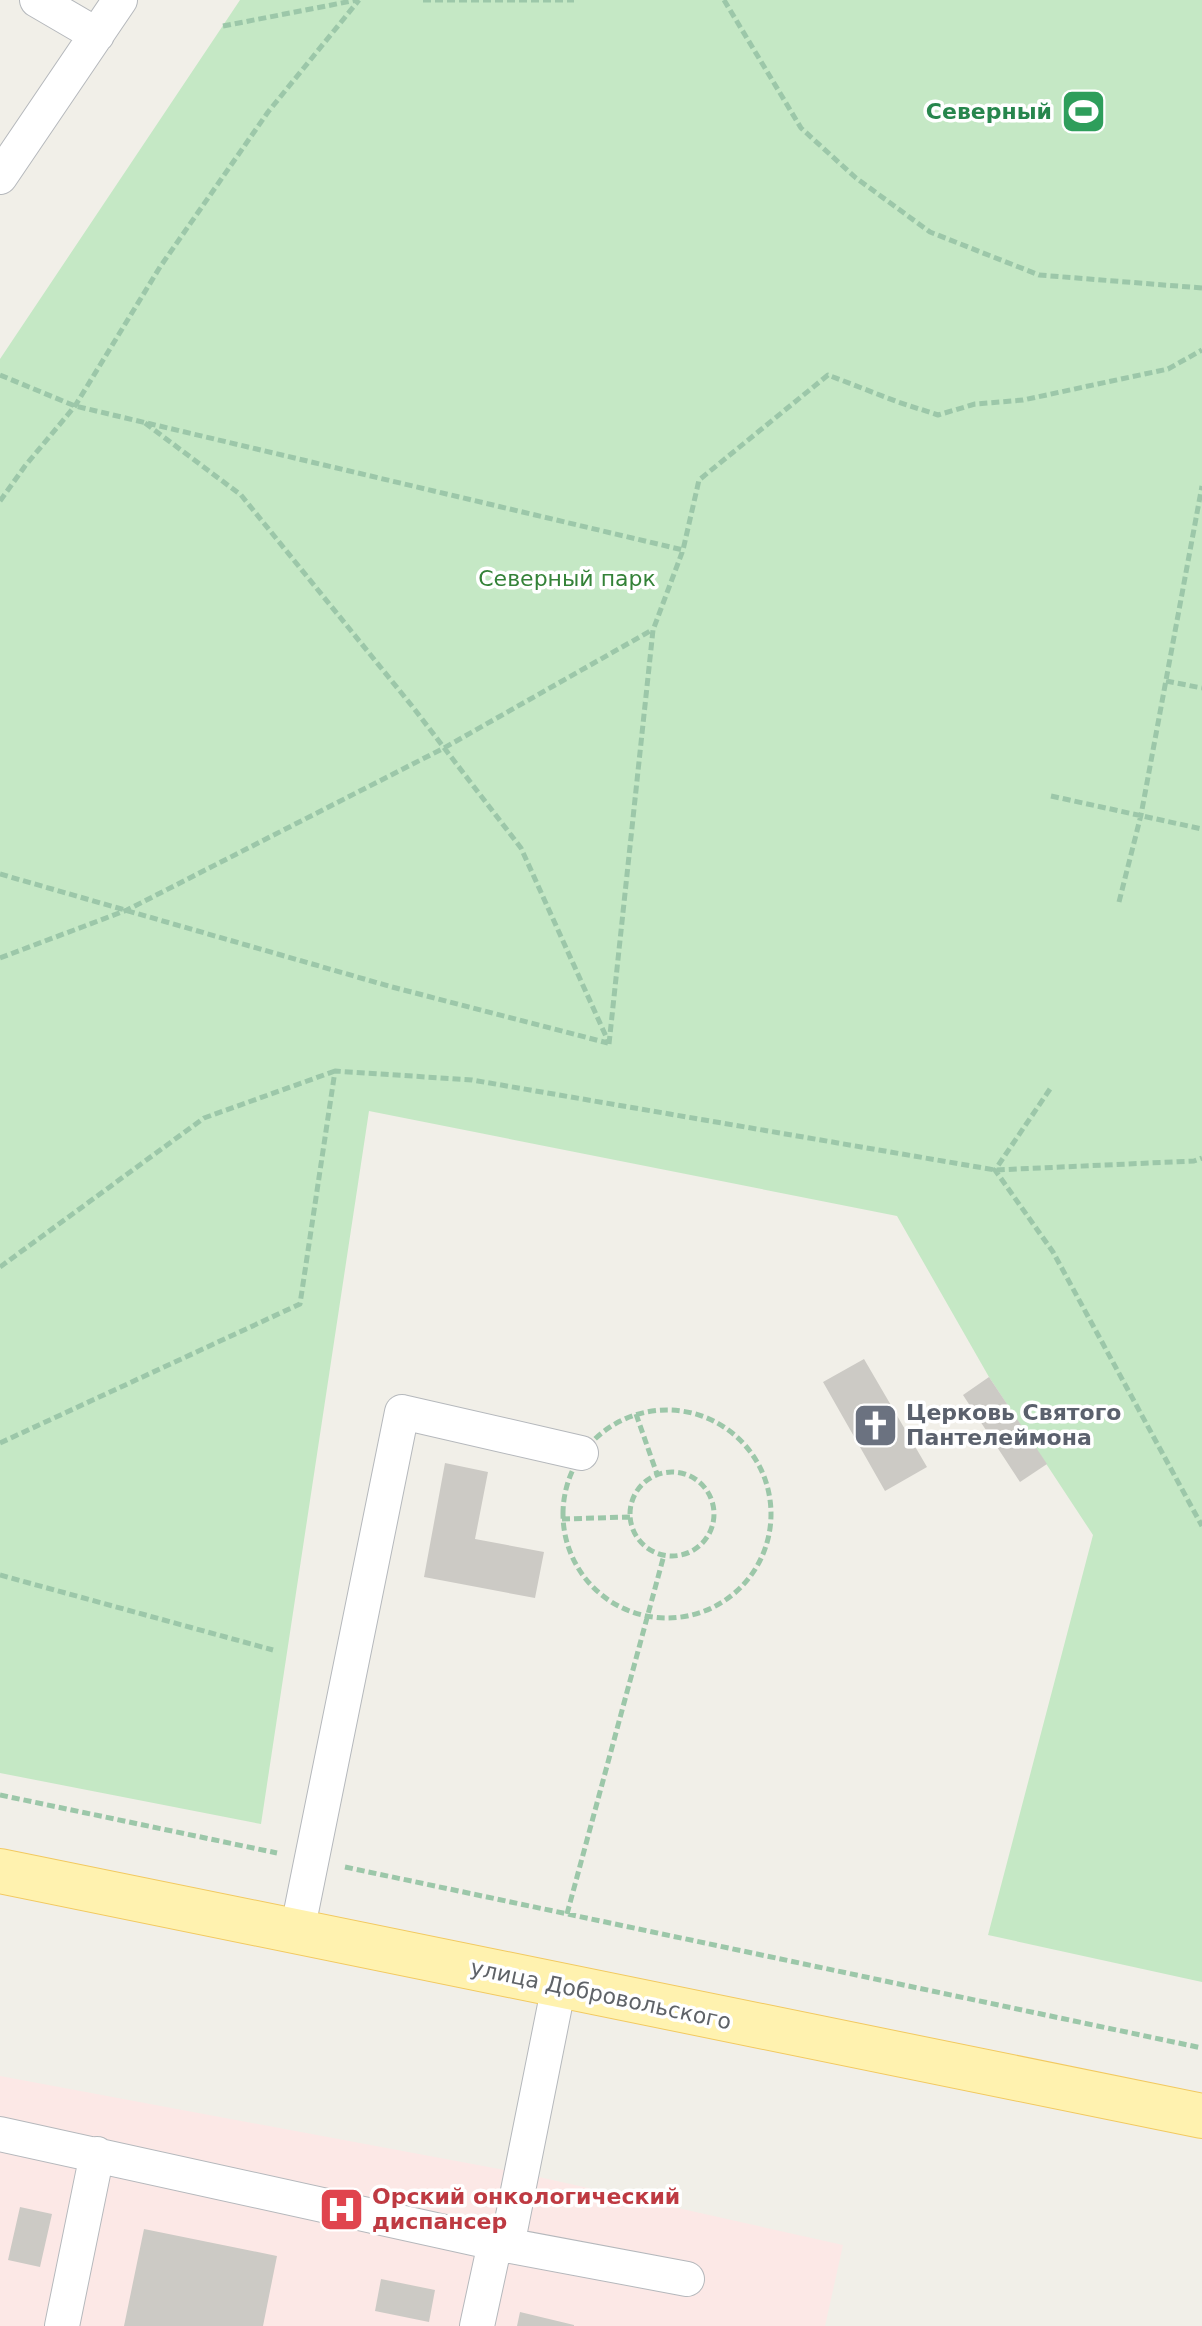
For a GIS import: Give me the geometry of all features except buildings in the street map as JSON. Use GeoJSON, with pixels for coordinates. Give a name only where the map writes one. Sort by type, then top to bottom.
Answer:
{"type":"FeatureCollection","features":[{"type":"Feature","properties":{"kind":"main road","name":"улица Добровольского"},"geometry":{"type":"LineString","coordinates":[[0,1871],[1202,2116]]}},
{"type":"Feature","properties":{"kind":"street"},"geometry":{"type":"LineString","coordinates":[[37,0],[97,35]]}},
{"type":"Feature","properties":{"kind":"street"},"geometry":{"type":"LineString","coordinates":[[0,177],[120,0]]}},
{"type":"Feature","properties":{"kind":"street"},"geometry":{"type":"LineString","coordinates":[[297,1932],[402,1412],[581,1453]]}},
{"type":"Feature","properties":{"kind":"street"},"geometry":{"type":"LineString","coordinates":[[477,2326],[501,2245],[559,1985]]}},
{"type":"Feature","properties":{"kind":"street"},"geometry":{"type":"LineString","coordinates":[[0,2134],[501,2245],[687,2279]]}},
{"type":"Feature","properties":{"kind":"street"},"geometry":{"type":"LineString","coordinates":[[62,2326],[97,2154]]}},
{"type":"Feature","properties":{"kind":"path"},"geometry":{"type":"LineString","coordinates":[[223,26],[358,0]]}},
{"type":"Feature","properties":{"kind":"path"},"geometry":{"type":"LineString","coordinates":[[0,501],[75,406],[160,267],[268,112],[358,0]]}},
{"type":"Feature","properties":{"kind":"path"},"geometry":{"type":"LineString","coordinates":[[423,0],[574,0]]}},
{"type":"Feature","properties":{"kind":"path"},"geometry":{"type":"LineString","coordinates":[[724,0],[801,128],[856,178],[930,232],[1039,275],[1202,288]]}},
{"type":"Feature","properties":{"kind":"path"},"geometry":{"type":"LineString","coordinates":[[609,1044],[653,630],[683,550],[699,480],[828,375],[938,415],[975,404],[1023,400],[1168,369],[1202,350]]}},
{"type":"Feature","properties":{"kind":"path"},"geometry":{"type":"LineString","coordinates":[[0,375],[75,406],[683,550]]}},
{"type":"Feature","properties":{"kind":"path"},"geometry":{"type":"LineString","coordinates":[[145,423],[241,495],[521,848],[609,1044]]}},
{"type":"Feature","properties":{"kind":"path"},"geometry":{"type":"LineString","coordinates":[[1119,902],[1141,815],[1202,486]]}},
{"type":"Feature","properties":{"kind":"path"},"geometry":{"type":"LineString","coordinates":[[0,958],[127,910],[444,748],[653,630]]}},
{"type":"Feature","properties":{"kind":"path"},"geometry":{"type":"LineString","coordinates":[[1166,681],[1202,688]]}},
{"type":"Feature","properties":{"kind":"path"},"geometry":{"type":"LineString","coordinates":[[1051,796],[1202,829]]}},
{"type":"Feature","properties":{"kind":"path"},"geometry":{"type":"LineString","coordinates":[[0,874],[392,987],[609,1044]]}},
{"type":"Feature","properties":{"kind":"path"},"geometry":{"type":"LineString","coordinates":[[0,1443],[300,1304],[335,1071]]}},
{"type":"Feature","properties":{"kind":"path"},"geometry":{"type":"LineString","coordinates":[[0,1267],[204,1118],[335,1071],[472,1080],[995,1170],[1194,1161],[1202,1158]]}},
{"type":"Feature","properties":{"kind":"path"},"geometry":{"type":"LineString","coordinates":[[995,1170],[1050,1089]]}},
{"type":"Feature","properties":{"kind":"path"},"geometry":{"type":"LineString","coordinates":[[995,1170],[1053,1252],[1202,1526]]}},
{"type":"Feature","properties":{"kind":"path"},"geometry":{"type":"LineString","coordinates":[[671,1409],[704,1416],[735,1433],[757,1460],[770,1492],[771,1527],[761,1560],[741,1588],[714,1608],[681,1618],[646,1617],[614,1604],[587,1582],[570,1552],[562,1519],[566,1484],[581,1453],[606,1429],[636,1414],[671,1409]]}},
{"type":"Feature","properties":{"kind":"path"},"geometry":{"type":"LineString","coordinates":[[636,1414],[657,1474]]}},
{"type":"Feature","properties":{"kind":"path"},"geometry":{"type":"LineString","coordinates":[[670,1472],[695,1479],[712,1502],[714,1516],[711,1530],[692,1551],[678,1556],[650,1550],[633,1530],[630,1517],[636,1491],[657,1474],[670,1472]]}},
{"type":"Feature","properties":{"kind":"path"},"geometry":{"type":"LineString","coordinates":[[562,1519],[630,1517]]}},
{"type":"Feature","properties":{"kind":"path"},"geometry":{"type":"LineString","coordinates":[[567,1914],[664,1555]]}},
{"type":"Feature","properties":{"kind":"path"},"geometry":{"type":"LineString","coordinates":[[0,1575],[273,1650]]}},
{"type":"Feature","properties":{"kind":"path"},"geometry":{"type":"LineString","coordinates":[[0,1795],[1202,2048]]}},
{"type":"Feature","properties":{"kind":"shaded area","name":"Орский онкологический диспансер"},"geometry":{"type":"Polygon","coordinates":[[[0,2076],[521,2173],[843,2245],[825,2326],[0,2326],[0,2076]]]}},
{"type":"Feature","properties":{"kind":"green space","name":"Северный парк"},"geometry":{"type":"Polygon","coordinates":[[[240,0],[1202,0],[1202,1982],[988,1935],[1093,1535],[989,1377],[897,1216],[369,1111],[261,1824],[0,1773],[0,359],[240,0]]]}},
{"type":"Feature","properties":{"kind":"place","name":"Северный"},"geometry":{"type":"Point","coordinates":[1083,111]}},
{"type":"Feature","properties":{"kind":"place","name":"Церковь Святого Пантелеймона"},"geometry":{"type":"Point","coordinates":[875,1425]}},
{"type":"Feature","properties":{"kind":"place","name":"Орский онкологический диспансер"},"geometry":{"type":"Point","coordinates":[341,2209]}}]}
